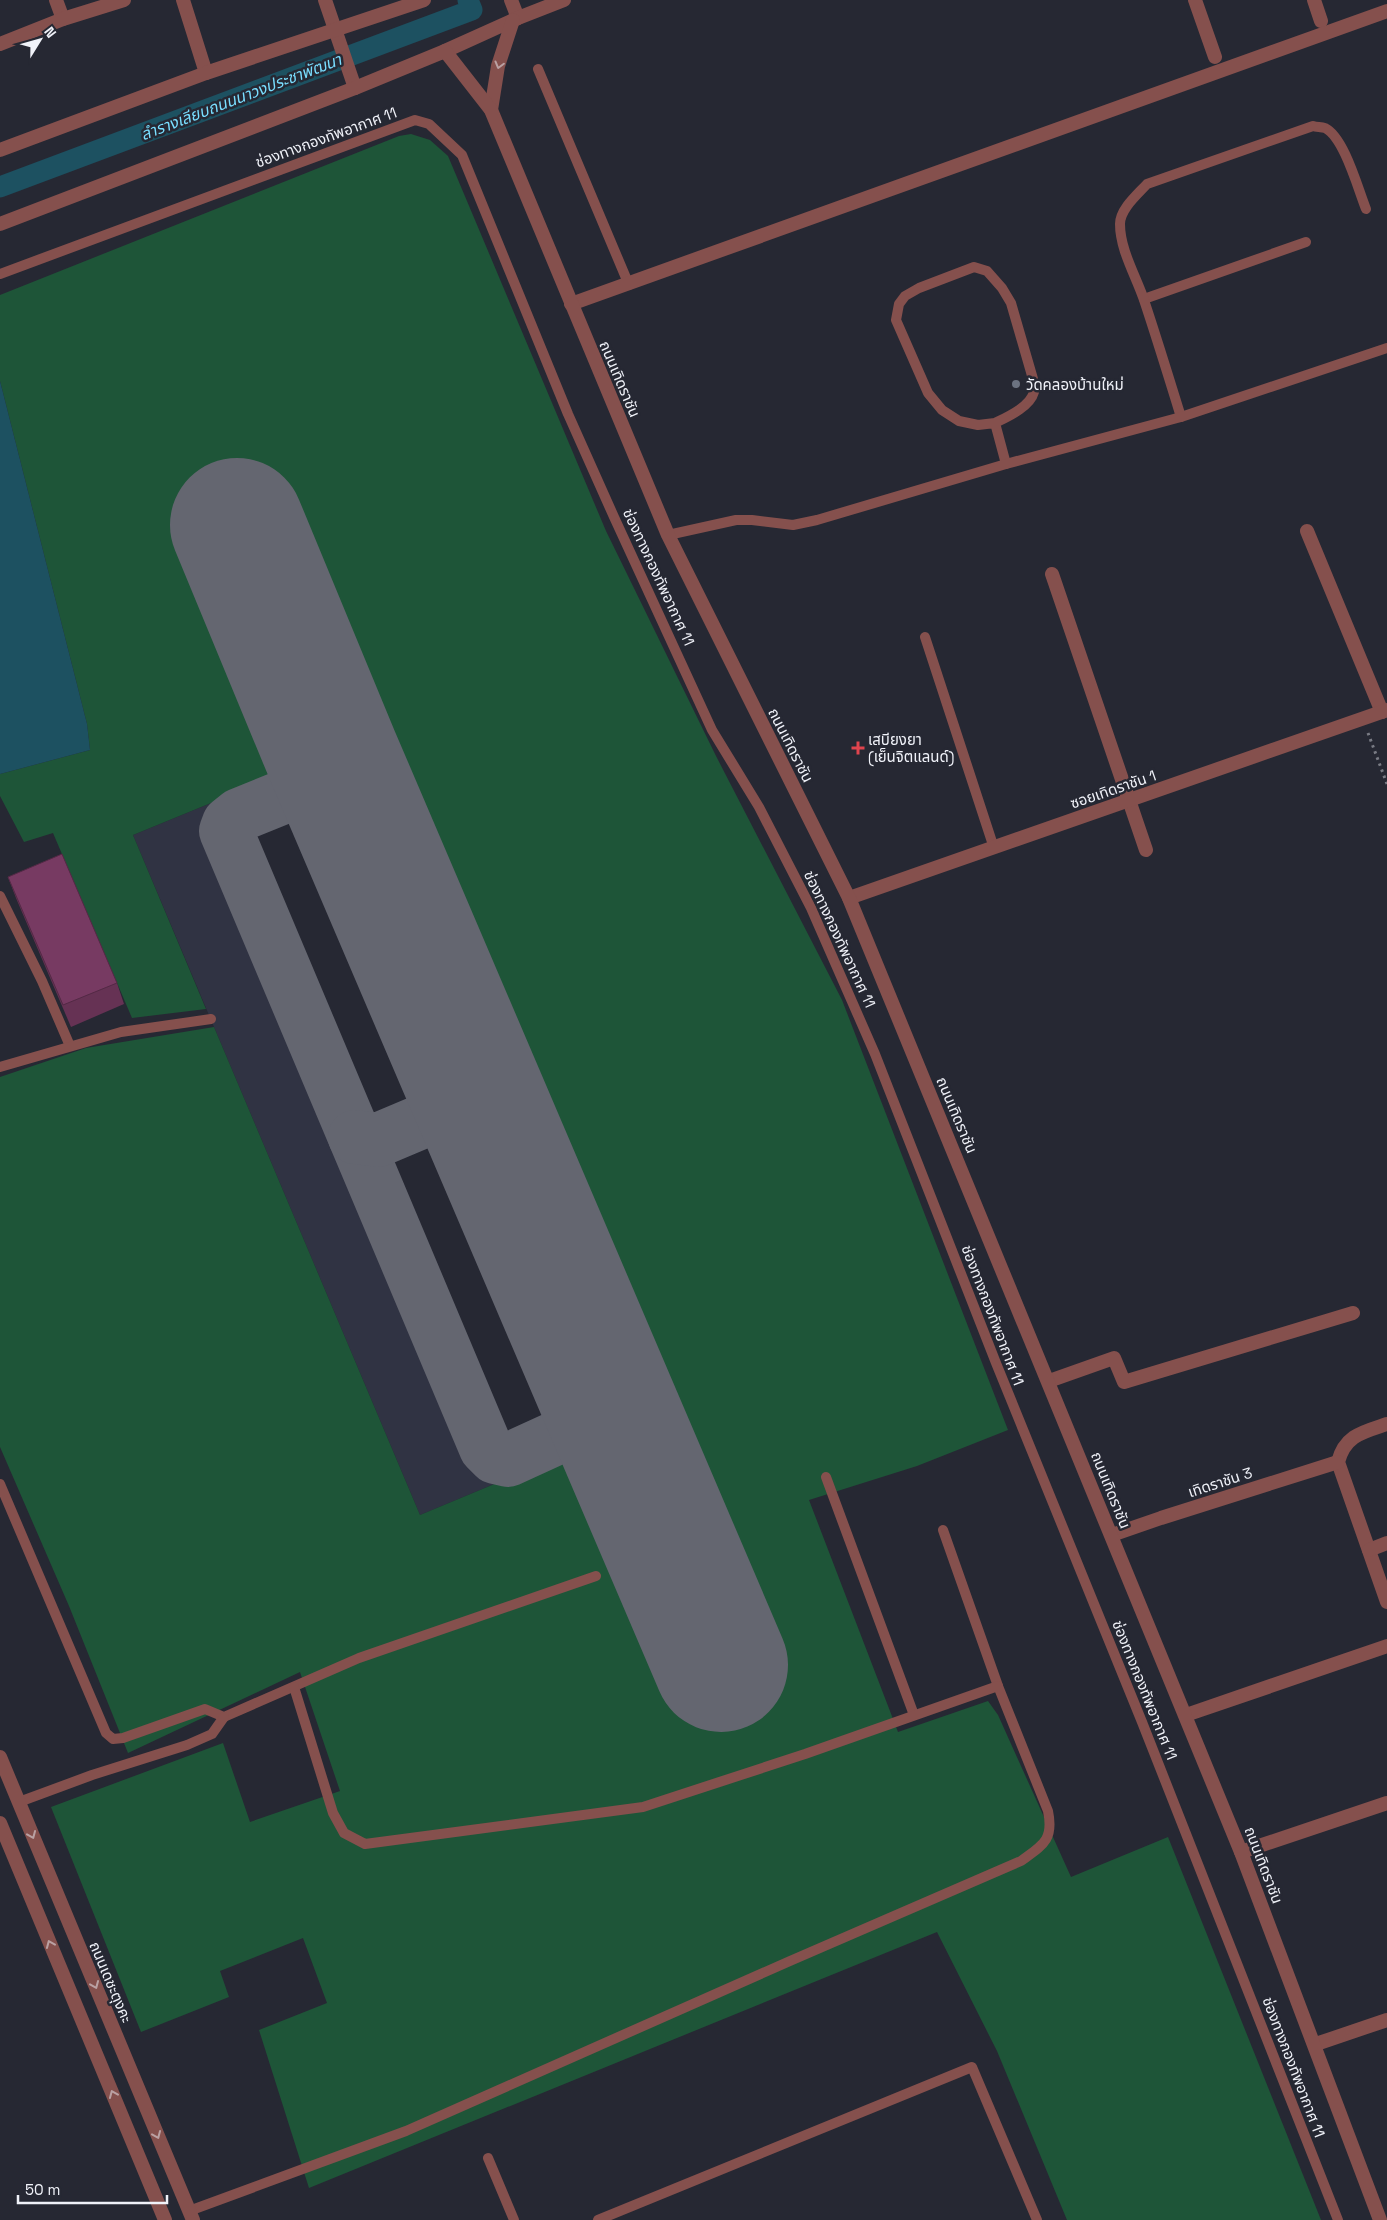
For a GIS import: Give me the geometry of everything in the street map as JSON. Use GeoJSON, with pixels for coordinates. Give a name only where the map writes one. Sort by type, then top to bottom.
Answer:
{"type":"FeatureCollection","features":[{"type":"Feature","properties":{"kind":"street"},"geometry":{"type":"LineString","coordinates":[[56,0],[63,19]]}},
{"type":"Feature","properties":{"kind":"street"},"geometry":{"type":"LineString","coordinates":[[0,44],[63,19],[124,0]]}},
{"type":"Feature","properties":{"kind":"street"},"geometry":{"type":"LineString","coordinates":[[183,0],[206,73]]}},
{"type":"Feature","properties":{"kind":"street"},"geometry":{"type":"LineString","coordinates":[[324,0],[355,88]]}},
{"type":"Feature","properties":{"kind":"street"},"geometry":{"type":"LineString","coordinates":[[0,150],[206,73],[338,38],[424,0]]}},
{"type":"Feature","properties":{"kind":"street"},"geometry":{"type":"LineString","coordinates":[[491,110],[498,66],[516,19],[511,0]]}},
{"type":"Feature","properties":{"kind":"street"},"geometry":{"type":"LineString","coordinates":[[0,224],[355,88],[564,0]]}},
{"type":"Feature","properties":{"kind":"street"},"geometry":{"type":"LineString","coordinates":[[1195,0],[1215,57]]}},
{"type":"Feature","properties":{"kind":"street"},"geometry":{"type":"LineString","coordinates":[[1314,0],[1321,20]]}},
{"type":"Feature","properties":{"kind":"street"},"geometry":{"type":"LineString","coordinates":[[571,304],[1387,11]]}},
{"type":"Feature","properties":{"kind":"street","name":"ถนนเทิดราชัน"},"geometry":{"type":"LineString","coordinates":[[445,51],[491,110],[668,535],[849,898],[1242,1852],[1316,2044],[1380,2220]]}},
{"type":"Feature","properties":{"kind":"street"},"geometry":{"type":"LineString","coordinates":[[1307,531],[1384,711]]}},
{"type":"Feature","properties":{"kind":"street"},"geometry":{"type":"LineString","coordinates":[[1052,574],[1146,850]]}},
{"type":"Feature","properties":{"kind":"street","name":"ซอยเทิดราชัน 1"},"geometry":{"type":"LineString","coordinates":[[849,898],[1384,711]]}},
{"type":"Feature","properties":{"kind":"street"},"geometry":{"type":"LineString","coordinates":[[1048,1381],[1114,1358],[1124,1382],[1353,1313]]}},
{"type":"Feature","properties":{"kind":"street"},"geometry":{"type":"LineString","coordinates":[[1387,1424],[1356,1435],[1342,1447],[1338,1462],[1387,1602]]}},
{"type":"Feature","properties":{"kind":"street","name":"เทิดราชัน 3"},"geometry":{"type":"LineString","coordinates":[[1112,1535],[1338,1462]]}},
{"type":"Feature","properties":{"kind":"street"},"geometry":{"type":"LineString","coordinates":[[1369,1550],[1387,1544]]}},
{"type":"Feature","properties":{"kind":"street"},"geometry":{"type":"LineString","coordinates":[[1186,1715],[1387,1646]]}},
{"type":"Feature","properties":{"kind":"street","name":"ถนนเดชะตุงคะ"},"geometry":{"type":"LineString","coordinates":[[0,1757],[191,2215]]}},
{"type":"Feature","properties":{"kind":"street"},"geometry":{"type":"LineString","coordinates":[[1242,1852],[1387,1803]]}},
{"type":"Feature","properties":{"kind":"street"},"geometry":{"type":"LineString","coordinates":[[0,1822],[166,2220]]}},
{"type":"Feature","properties":{"kind":"street"},"geometry":{"type":"LineString","coordinates":[[1316,2044],[1387,2020]]}},
{"type":"Feature","properties":{"kind":"lane"},"geometry":{"type":"LineString","coordinates":[[538,69],[629,284]]}},
{"type":"Feature","properties":{"kind":"lane","name":"ช่องทางกองทัพอากาศ 11"},"geometry":{"type":"LineString","coordinates":[[0,274],[415,120],[429,124],[462,156],[568,414],[610,509],[712,730],[759,807],[811,908],[875,1054],[996,1363],[1142,1722],[1338,2220]]}},
{"type":"Feature","properties":{"kind":"lane"},"geometry":{"type":"LineString","coordinates":[[1181,416],[1144,299],[1124,248],[1120,223],[1124,213],[1148,184],[1313,126],[1324,128],[1334,136],[1342,149],[1366,209]]}},
{"type":"Feature","properties":{"kind":"lane"},"geometry":{"type":"LineString","coordinates":[[1144,299],[1306,242]]}},
{"type":"Feature","properties":{"kind":"lane"},"geometry":{"type":"LineString","coordinates":[[974,267],[987,271],[1002,288],[1011,303],[1033,379],[1034,392],[1028,401],[1013,414],[995,423],[978,425],[959,421],[942,410],[928,393],[896,320],[899,304],[904,296],[919,288],[974,267]]}},
{"type":"Feature","properties":{"kind":"lane"},"geometry":{"type":"LineString","coordinates":[[668,535],[736,520],[793,525],[809,522],[1006,464],[1181,416],[1387,348]]}},
{"type":"Feature","properties":{"kind":"lane"},"geometry":{"type":"LineString","coordinates":[[995,423],[1006,464]]}},
{"type":"Feature","properties":{"kind":"lane"},"geometry":{"type":"LineString","coordinates":[[925,637],[994,848]]}},
{"type":"Feature","properties":{"kind":"lane"},"geometry":{"type":"LineString","coordinates":[[0,896],[42,981],[70,1046]]}},
{"type":"Feature","properties":{"kind":"lane"},"geometry":{"type":"LineString","coordinates":[[1,1064],[121,1032],[211,1019]]}},
{"type":"Feature","properties":{"kind":"lane"},"geometry":{"type":"LineString","coordinates":[[826,1477],[914,1715]]}},
{"type":"Feature","properties":{"kind":"lane"},"geometry":{"type":"LineString","coordinates":[[0,1484],[106,1733],[113,1739],[123,1738],[205,1709],[224,1718]]}},
{"type":"Feature","properties":{"kind":"lane"},"geometry":{"type":"LineString","coordinates":[[191,2215],[406,2131],[1021,1861],[1047,1840],[1050,1821],[998,1686],[943,1530]]}},
{"type":"Feature","properties":{"kind":"lane"},"geometry":{"type":"LineString","coordinates":[[19,1802],[92,1775],[187,1745],[212,1734],[224,1718],[359,1658],[596,1576]]}},
{"type":"Feature","properties":{"kind":"lane"},"geometry":{"type":"LineString","coordinates":[[294,1687],[333,1813],[344,1833],[364,1844],[643,1807],[998,1686]]}},
{"type":"Feature","properties":{"kind":"lane"},"geometry":{"type":"LineString","coordinates":[[598,2220],[972,2067],[1037,2220]]}},
{"type":"Feature","properties":{"kind":"lane"},"geometry":{"type":"LineString","coordinates":[[488,2158],[514,2220]]}},
{"type":"Feature","properties":{"kind":"path"},"geometry":{"type":"LineString","coordinates":[[1362,719],[1387,784]]}},
{"type":"Feature","properties":{"kind":"shaded area"},"geometry":{"type":"Polygon","coordinates":[[[301,766],[315,801],[242,832],[365,1125],[440,1094],[455,1131],[385,1160],[501,1434],[572,1403],[588,1445],[420,1515],[133,835],[301,766]]]}},
{"type":"Feature","properties":{"kind":"green space"},"geometry":{"type":"Polygon","coordinates":[[[411,134],[430,140],[448,156],[606,531],[716,756],[842,1000],[1008,1430],[917,1466],[809,1500],[898,1732],[988,1701],[998,1715],[1071,1877],[1168,1837],[1321,2220],[1067,2220],[997,2051],[937,1932],[309,2188],[259,2030],[327,2003],[303,1938],[220,1971],[229,1997],[141,2032],[51,1807],[223,1743],[250,1822],[340,1791],[300,1672],[128,1753],[69,1606],[0,1447],[0,1077],[86,1048],[214,1027],[420,1515],[588,1445],[692,1689],[759,1662],[265,498],[197,525],[301,766],[133,835],[206,1009],[132,1018],[53,833],[24,842],[0,796],[0,774],[90,750],[87,724],[0,381],[0,295],[399,136],[411,134]]]}},
{"type":"Feature","properties":{"kind":"water"},"geometry":{"type":"Polygon","coordinates":[[[0,381],[87,724],[90,750],[0,774],[0,381]]]}},
{"type":"Feature","properties":{"kind":"building"},"geometry":{"type":"Polygon","coordinates":[[[62,854],[117,983],[63,1005],[8,877],[62,854]]]}},
{"type":"Feature","properties":{"kind":"waterway","name":"ลำรางเลียบถนนนาวงประชาพัฒนา"},"geometry":{"type":"LineString","coordinates":[[0,187],[472,10],[468,0]]}},
{"type":"Feature","properties":{"kind":"taxiway"},"geometry":{"type":"LineString","coordinates":[[333,757],[325,776],[313,785],[239,815],[229,823],[226,831],[486,1448],[495,1457],[508,1460],[591,1422],[598,1421],[621,1432]]}},
{"type":"Feature","properties":{"kind":"taxiway"},"geometry":{"type":"LineString","coordinates":[[355,1137],[378,1140],[461,1105],[484,1111]]}},
{"type":"Feature","properties":{"kind":"runway"},"geometry":{"type":"LineString","coordinates":[[237,525],[333,757],[721,1665]]}},
{"type":"Feature","properties":{"kind":"place","name":"วัดคลองบ้านใหม่"},"geometry":{"type":"Point","coordinates":[1016,384]}},
{"type":"Feature","properties":{"kind":"place","name":"เสบียงยา (เย็นจิตแลนด์)"},"geometry":{"type":"Point","coordinates":[858,748]}}]}
